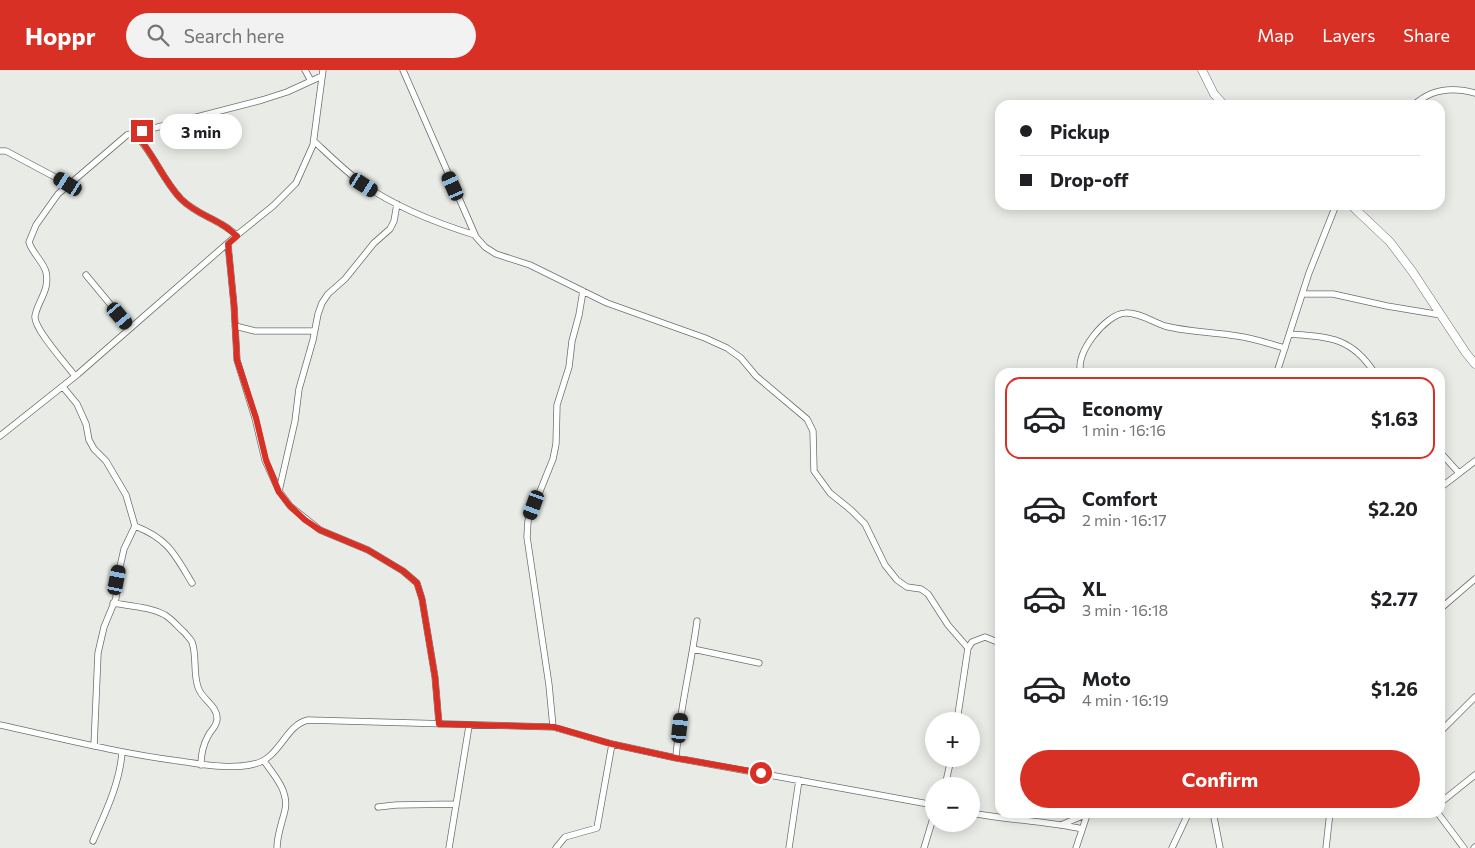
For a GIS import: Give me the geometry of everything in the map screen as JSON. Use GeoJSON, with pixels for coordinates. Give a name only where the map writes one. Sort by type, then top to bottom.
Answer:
{"type":"FeatureCollection","features":[{"type":"Feature","properties":{"kind":"main road"},"geometry":{"type":"LineString","coordinates":[[1202,70],[1214,94],[1219,100]]}},
{"type":"Feature","properties":{"kind":"main road"},"geometry":{"type":"LineString","coordinates":[[1356,210],[1390,242],[1475,364]]}},
{"type":"Feature","properties":{"kind":"street"},"geometry":{"type":"LineString","coordinates":[[305,70],[311,81]]}},
{"type":"Feature","properties":{"kind":"street"},"geometry":{"type":"LineString","coordinates":[[403,70],[475,235],[485,247],[496,254],[530,265],[635,314],[678,328],[727,348],[741,358],[756,376],[807,419],[813,431],[814,470],[819,478],[830,493],[865,524],[885,565],[897,580],[907,587],[921,589],[928,594],[948,625],[968,648]]}},
{"type":"Feature","properties":{"kind":"street"},"geometry":{"type":"LineString","coordinates":[[75,376],[35,321],[35,315],[45,293],[46,273],[28,242],[36,225],[58,194],[127,135],[254,103],[287,92],[311,81],[322,73]]}},
{"type":"Feature","properties":{"kind":"street"},"geometry":{"type":"LineString","coordinates":[[0,436],[63,387],[273,206],[296,183],[314,141],[322,73]]}},
{"type":"Feature","properties":{"kind":"street"},"geometry":{"type":"LineString","coordinates":[[1419,100],[1444,89],[1462,89],[1475,93]]}},
{"type":"Feature","properties":{"kind":"street"},"geometry":{"type":"LineString","coordinates":[[134,132],[144,142],[165,180],[182,200],[193,210],[223,224],[237,236]]}},
{"type":"Feature","properties":{"kind":"street"},"geometry":{"type":"LineString","coordinates":[[314,141],[364,185],[398,204],[451,227],[475,235]]}},
{"type":"Feature","properties":{"kind":"street"},"geometry":{"type":"LineString","coordinates":[[0,151],[6,151],[68,184]]}},
{"type":"Feature","properties":{"kind":"street"},"geometry":{"type":"LineString","coordinates":[[279,492],[295,421],[299,389],[314,340],[314,331],[322,303],[328,294],[349,275],[374,243],[390,229],[398,204]]}},
{"type":"Feature","properties":{"kind":"street"},"geometry":{"type":"LineString","coordinates":[[1278,368],[1312,265],[1334,210]]}},
{"type":"Feature","properties":{"kind":"street"},"geometry":{"type":"LineString","coordinates":[[228,244],[237,360],[256,418],[266,460],[279,492],[305,520],[320,530],[368,550],[403,571],[417,583],[422,599],[435,677],[439,724]]}},
{"type":"Feature","properties":{"kind":"street"},"geometry":{"type":"LineString","coordinates":[[86,275],[130,328]]}},
{"type":"Feature","properties":{"kind":"street"},"geometry":{"type":"LineString","coordinates":[[554,727],[527,537],[528,521],[554,459],[557,405],[569,367],[572,341],[583,291]]}},
{"type":"Feature","properties":{"kind":"street"},"geometry":{"type":"LineString","coordinates":[[1303,294],[1333,294],[1441,315]]}},
{"type":"Feature","properties":{"kind":"street"},"geometry":{"type":"LineString","coordinates":[[1079,368],[1090,341],[1112,317],[1125,312],[1165,326],[1189,331],[1240,336],[1285,348]]}},
{"type":"Feature","properties":{"kind":"street"},"geometry":{"type":"LineString","coordinates":[[235,326],[255,331],[314,331]]}},
{"type":"Feature","properties":{"kind":"street"},"geometry":{"type":"LineString","coordinates":[[1290,334],[1331,338],[1347,343],[1371,368]]}},
{"type":"Feature","properties":{"kind":"street"},"geometry":{"type":"LineString","coordinates":[[63,387],[76,404],[86,424],[89,440],[94,449],[106,461],[126,495],[135,526],[124,549],[113,603],[104,627],[98,653],[94,746]]}},
{"type":"Feature","properties":{"kind":"street"},"geometry":{"type":"LineString","coordinates":[[1445,458],[1459,473]]}},
{"type":"Feature","properties":{"kind":"street"},"geometry":{"type":"LineString","coordinates":[[1445,484],[1475,461]]}},
{"type":"Feature","properties":{"kind":"street"},"geometry":{"type":"LineString","coordinates":[[135,526],[162,540],[176,557],[192,583]]}},
{"type":"Feature","properties":{"kind":"street"},"geometry":{"type":"LineString","coordinates":[[1445,605],[1475,579]]}},
{"type":"Feature","properties":{"kind":"street"},"geometry":{"type":"LineString","coordinates":[[113,603],[165,615],[179,626],[192,643],[194,670],[198,689],[204,699],[214,708],[217,718],[216,724],[204,744],[201,765]]}},
{"type":"Feature","properties":{"kind":"street"},"geometry":{"type":"LineString","coordinates":[[676,758],[683,696],[697,620]]}},
{"type":"Feature","properties":{"kind":"street"},"geometry":{"type":"LineString","coordinates":[[958,712],[968,648],[972,642],[984,638],[995,641]]}},
{"type":"Feature","properties":{"kind":"street"},"geometry":{"type":"LineString","coordinates":[[693,649],[759,663]]}},
{"type":"Feature","properties":{"kind":"street"},"geometry":{"type":"LineString","coordinates":[[1445,727],[1474,698]]}},
{"type":"Feature","properties":{"kind":"street"},"geometry":{"type":"LineString","coordinates":[[0,724],[122,752],[201,765],[243,766],[264,761],[274,753],[301,721],[554,727],[612,744],[676,758],[925,804]]}},
{"type":"Feature","properties":{"kind":"street"},"geometry":{"type":"LineString","coordinates":[[449,848],[469,726]]}},
{"type":"Feature","properties":{"kind":"street"},"geometry":{"type":"LineString","coordinates":[[556,848],[565,837],[597,828],[612,744]]}},
{"type":"Feature","properties":{"kind":"street"},"geometry":{"type":"LineString","coordinates":[[93,841],[114,789],[122,752]]}},
{"type":"Feature","properties":{"kind":"street"},"geometry":{"type":"LineString","coordinates":[[264,761],[286,797],[277,848]]}},
{"type":"Feature","properties":{"kind":"street"},"geometry":{"type":"LineString","coordinates":[[1445,799],[1475,776]]}},
{"type":"Feature","properties":{"kind":"street"},"geometry":{"type":"LineString","coordinates":[[790,848],[799,780]]}},
{"type":"Feature","properties":{"kind":"street"},"geometry":{"type":"LineString","coordinates":[[378,807],[455,804]]}},
{"type":"Feature","properties":{"kind":"street"},"geometry":{"type":"LineString","coordinates":[[980,815],[995,817]]}},
{"type":"Feature","properties":{"kind":"street"},"geometry":{"type":"LineString","coordinates":[[1000,818],[1061,824],[1082,829]]}},
{"type":"Feature","properties":{"kind":"street"},"geometry":{"type":"LineString","coordinates":[[1061,824],[1076,818]]}},
{"type":"Feature","properties":{"kind":"street"},"geometry":{"type":"LineString","coordinates":[[1076,848],[1086,818]]}},
{"type":"Feature","properties":{"kind":"street"},"geometry":{"type":"LineString","coordinates":[[1172,848],[1186,818]]}},
{"type":"Feature","properties":{"kind":"street"},"geometry":{"type":"LineString","coordinates":[[1214,818],[1220,848]]}},
{"type":"Feature","properties":{"kind":"street"},"geometry":{"type":"LineString","coordinates":[[1326,848],[1329,818]]}},
{"type":"Feature","properties":{"kind":"street"},"geometry":{"type":"LineString","coordinates":[[1442,818],[1464,848]]}},
{"type":"Feature","properties":{"kind":"street"},"geometry":{"type":"LineString","coordinates":[[924,848],[929,832]]}},
{"type":"Feature","properties":{"kind":"route"},"geometry":{"type":"LineString","coordinates":[[142,131],[134,132],[144,142],[165,180],[182,200],[193,210],[223,224],[237,236],[228,244],[237,360],[256,418],[266,460],[279,492],[305,520],[320,530],[368,550],[403,571],[417,583],[422,599],[435,677],[439,724],[554,727],[612,744],[676,758],[761,773]]}}]}
